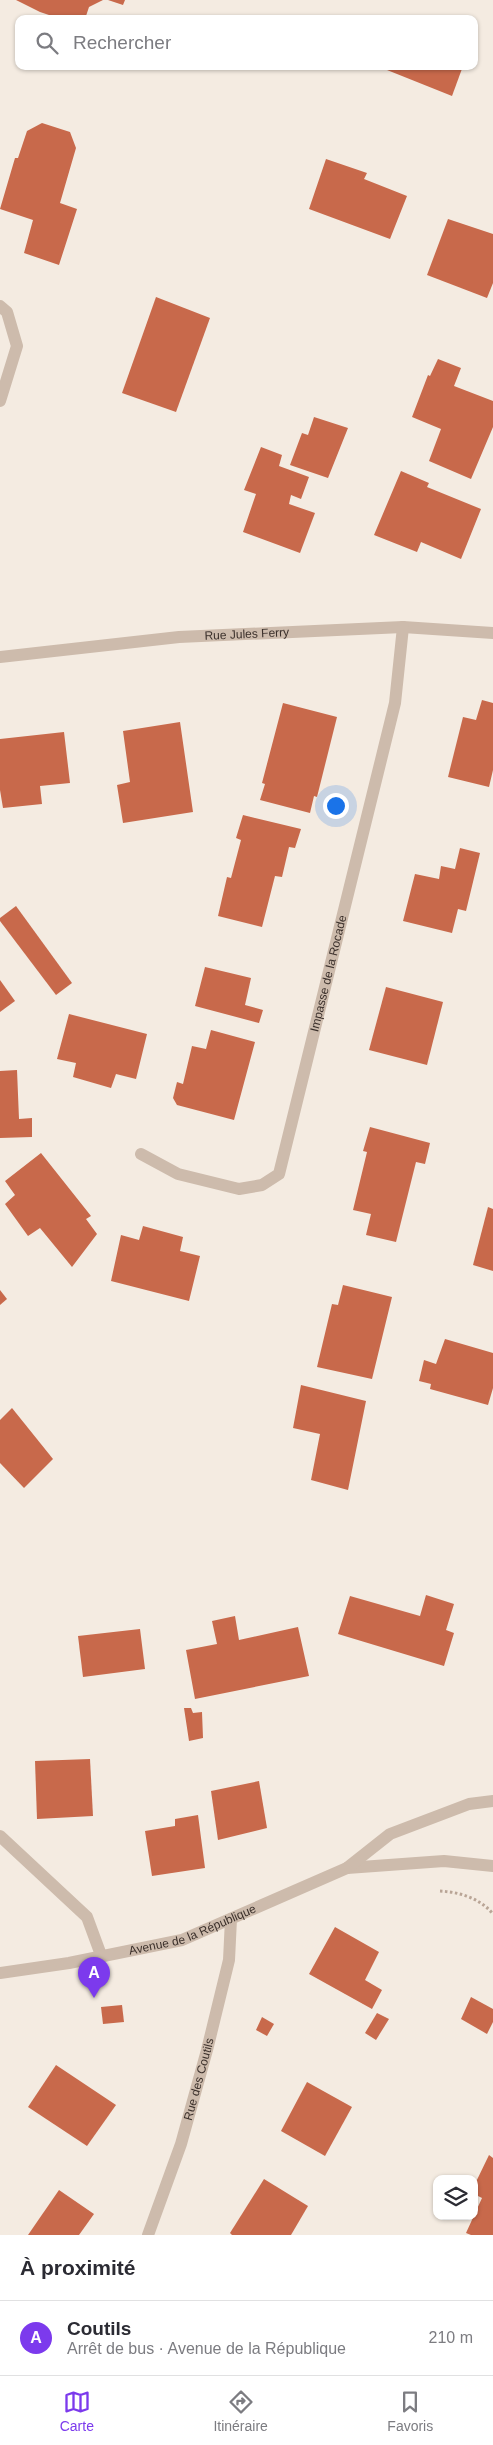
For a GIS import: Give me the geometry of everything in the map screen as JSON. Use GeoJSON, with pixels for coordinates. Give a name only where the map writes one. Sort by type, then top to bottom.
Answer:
{"type":"FeatureCollection","features":[{"type":"Feature","properties":{"kind":"street"},"geometry":{"type":"LineString","coordinates":[[0,306],[7,312],[16,346],[0,401]]}},
{"type":"Feature","properties":{"kind":"street","name":"Rue Jules Ferry"},"geometry":{"type":"LineString","coordinates":[[0,657],[178,637],[403,627],[493,633]]}},
{"type":"Feature","properties":{"kind":"street","name":"Impasse de la Rocade"},"geometry":{"type":"LineString","coordinates":[[141,1154],[178,1174],[240,1189],[262,1185],[279,1174],[396,703],[403,627]]}},
{"type":"Feature","properties":{"kind":"street","name":"Avenue de la République"},"geometry":{"type":"LineString","coordinates":[[0,1973],[69,1963],[182,1940],[347,1868],[390,1834],[469,1804],[493,1801]]}},
{"type":"Feature","properties":{"kind":"street"},"geometry":{"type":"LineString","coordinates":[[0,1836],[87,1917],[101,1955]]}},
{"type":"Feature","properties":{"kind":"street","name":"Avenue de la République"},"geometry":{"type":"LineString","coordinates":[[347,1868],[444,1861],[493,1866]]}},
{"type":"Feature","properties":{"kind":"street","name":"Rue des Coutils"},"geometry":{"type":"LineString","coordinates":[[148,2235],[181,2144],[207,2050],[229,1960],[231,1919]]}},
{"type":"Feature","properties":{"kind":"building"},"geometry":{"type":"Polygon","coordinates":[[[16,0],[103,0],[89,7],[86,15],[49,15],[16,0]]]}},
{"type":"Feature","properties":{"kind":"building"},"geometry":{"type":"Polygon","coordinates":[[[108,0],[125,0],[123,5],[108,0]]]}},
{"type":"Feature","properties":{"kind":"building"},"geometry":{"type":"Polygon","coordinates":[[[387,70],[462,70],[452,96],[387,70]]]}},
{"type":"Feature","properties":{"kind":"building"},"geometry":{"type":"Polygon","coordinates":[[[42,123],[70,132],[76,148],[60,203],[77,209],[59,265],[24,253],[33,220],[0,209],[15,158],[18,158],[27,131],[42,123]]]}},
{"type":"Feature","properties":{"kind":"building"},"geometry":{"type":"Polygon","coordinates":[[[326,159],[367,173],[364,179],[407,196],[390,239],[309,209],[326,159]]]}},
{"type":"Feature","properties":{"kind":"building"},"geometry":{"type":"Polygon","coordinates":[[[448,219],[493,234],[493,283],[487,298],[427,275],[448,219]]]}},
{"type":"Feature","properties":{"kind":"building"},"geometry":{"type":"Polygon","coordinates":[[[156,297],[210,318],[176,412],[122,393],[156,297]]]}},
{"type":"Feature","properties":{"kind":"building"},"geometry":{"type":"Polygon","coordinates":[[[438,359],[461,368],[454,386],[493,401],[493,427],[471,479],[429,461],[441,429],[412,417],[428,375],[430,376],[438,359]]]}},
{"type":"Feature","properties":{"kind":"building"},"geometry":{"type":"Polygon","coordinates":[[[314,417],[348,428],[328,478],[290,465],[302,433],[308,435],[314,417]]]}},
{"type":"Feature","properties":{"kind":"building"},"geometry":{"type":"Polygon","coordinates":[[[261,447],[282,455],[279,466],[309,477],[301,499],[291,495],[289,504],[315,513],[300,553],[243,532],[256,494],[244,490],[261,447]]]}},
{"type":"Feature","properties":{"kind":"building"},"geometry":{"type":"Polygon","coordinates":[[[401,471],[429,483],[427,487],[481,509],[461,559],[421,542],[417,552],[374,535],[401,471]]]}},
{"type":"Feature","properties":{"kind":"building"},"geometry":{"type":"Polygon","coordinates":[[[482,700],[493,703],[493,770],[489,787],[448,777],[463,717],[476,720],[482,700]]]}},
{"type":"Feature","properties":{"kind":"building"},"geometry":{"type":"Polygon","coordinates":[[[283,703],[337,717],[317,797],[314,796],[310,813],[260,800],[265,784],[262,783],[283,703]]]}},
{"type":"Feature","properties":{"kind":"building"},"geometry":{"type":"Polygon","coordinates":[[[180,722],[193,812],[123,823],[117,785],[130,782],[123,731],[180,722]]]}},
{"type":"Feature","properties":{"kind":"building"},"geometry":{"type":"Polygon","coordinates":[[[64,732],[70,783],[40,786],[42,804],[3,808],[0,790],[0,739],[64,732]]]}},
{"type":"Feature","properties":{"kind":"building"},"geometry":{"type":"Polygon","coordinates":[[[243,815],[301,829],[295,848],[289,847],[282,877],[275,876],[262,927],[218,916],[227,877],[231,878],[241,840],[236,838],[243,815]]]}},
{"type":"Feature","properties":{"kind":"building"},"geometry":{"type":"Polygon","coordinates":[[[460,848],[480,853],[466,911],[458,909],[452,933],[403,921],[415,874],[439,879],[441,866],[455,869],[460,848]]]}},
{"type":"Feature","properties":{"kind":"building"},"geometry":{"type":"Polygon","coordinates":[[[16,906],[72,983],[56,995],[0,921],[0,918],[16,906]]]}},
{"type":"Feature","properties":{"kind":"building"},"geometry":{"type":"Polygon","coordinates":[[[205,967],[251,978],[245,1005],[263,1010],[259,1023],[195,1006],[205,967]]]}},
{"type":"Feature","properties":{"kind":"building"},"geometry":{"type":"Polygon","coordinates":[[[0,980],[15,1001],[0,1012],[0,980]]]}},
{"type":"Feature","properties":{"kind":"building"},"geometry":{"type":"Polygon","coordinates":[[[386,987],[443,1002],[427,1065],[369,1050],[386,987]]]}},
{"type":"Feature","properties":{"kind":"building"},"geometry":{"type":"Polygon","coordinates":[[[69,1014],[147,1034],[136,1079],[116,1074],[111,1088],[73,1077],[76,1063],[57,1059],[69,1014]]]}},
{"type":"Feature","properties":{"kind":"building"},"geometry":{"type":"Polygon","coordinates":[[[211,1030],[255,1042],[234,1120],[177,1105],[173,1098],[177,1082],[183,1084],[192,1046],[206,1049],[211,1030]]]}},
{"type":"Feature","properties":{"kind":"building"},"geometry":{"type":"Polygon","coordinates":[[[17,1070],[19,1119],[32,1118],[32,1137],[0,1138],[0,1071],[17,1070]]]}},
{"type":"Feature","properties":{"kind":"building"},"geometry":{"type":"Polygon","coordinates":[[[370,1127],[430,1143],[425,1164],[416,1162],[396,1242],[366,1235],[371,1214],[353,1210],[367,1152],[363,1151],[370,1127]]]}},
{"type":"Feature","properties":{"kind":"building"},"geometry":{"type":"Polygon","coordinates":[[[41,1153],[91,1216],[86,1219],[97,1234],[72,1267],[40,1228],[28,1236],[5,1204],[15,1195],[5,1181],[41,1153]]]}},
{"type":"Feature","properties":{"kind":"building"},"geometry":{"type":"Polygon","coordinates":[[[488,1207],[493,1209],[493,1271],[473,1265],[488,1207]]]}},
{"type":"Feature","properties":{"kind":"building"},"geometry":{"type":"Polygon","coordinates":[[[143,1226],[183,1237],[180,1251],[200,1256],[189,1301],[111,1281],[121,1235],[139,1240],[143,1226]]]}},
{"type":"Feature","properties":{"kind":"building"},"geometry":{"type":"Polygon","coordinates":[[[343,1285],[392,1297],[372,1379],[317,1367],[332,1304],[338,1305],[343,1285]]]}},
{"type":"Feature","properties":{"kind":"building"},"geometry":{"type":"Polygon","coordinates":[[[0,1290],[7,1299],[0,1305],[0,1290]]]}},
{"type":"Feature","properties":{"kind":"building"},"geometry":{"type":"Polygon","coordinates":[[[445,1339],[493,1353],[493,1388],[488,1405],[430,1389],[431,1384],[419,1381],[424,1360],[436,1364],[445,1339]]]}},
{"type":"Feature","properties":{"kind":"building"},"geometry":{"type":"Polygon","coordinates":[[[301,1385],[366,1401],[348,1490],[311,1480],[320,1434],[293,1428],[301,1385]]]}},
{"type":"Feature","properties":{"kind":"building"},"geometry":{"type":"Polygon","coordinates":[[[12,1408],[53,1459],[24,1488],[0,1463],[0,1420],[12,1408]]]}},
{"type":"Feature","properties":{"kind":"building"},"geometry":{"type":"Polygon","coordinates":[[[426,1595],[454,1604],[446,1630],[454,1633],[444,1666],[338,1634],[350,1596],[420,1616],[426,1595]]]}},
{"type":"Feature","properties":{"kind":"building"},"geometry":{"type":"Polygon","coordinates":[[[235,1616],[239,1640],[298,1627],[309,1676],[195,1699],[186,1650],[217,1644],[212,1621],[235,1616]]]}},
{"type":"Feature","properties":{"kind":"building"},"geometry":{"type":"Polygon","coordinates":[[[140,1629],[145,1669],[83,1677],[78,1636],[140,1629]]]}},
{"type":"Feature","properties":{"kind":"building"},"geometry":{"type":"Polygon","coordinates":[[[184,1708],[191,1708],[193,1713],[202,1712],[203,1738],[189,1741],[184,1708]]]}},
{"type":"Feature","properties":{"kind":"building"},"geometry":{"type":"Polygon","coordinates":[[[90,1759],[93,1816],[37,1819],[35,1761],[90,1759]]]}},
{"type":"Feature","properties":{"kind":"building"},"geometry":{"type":"Polygon","coordinates":[[[259,1781],[267,1828],[218,1840],[211,1791],[259,1781]]]}},
{"type":"Feature","properties":{"kind":"building"},"geometry":{"type":"Polygon","coordinates":[[[198,1815],[205,1868],[152,1876],[145,1831],[175,1826],[175,1819],[198,1815]]]}},
{"type":"Feature","properties":{"kind":"building"},"geometry":{"type":"Polygon","coordinates":[[[335,1927],[379,1952],[365,1980],[382,1990],[372,2009],[309,1974],[335,1927]]]}},
{"type":"Feature","properties":{"kind":"building"},"geometry":{"type":"Polygon","coordinates":[[[471,1997],[493,2009],[493,2022],[487,2034],[461,2019],[471,1997]]]}},
{"type":"Feature","properties":{"kind":"building"},"geometry":{"type":"Polygon","coordinates":[[[122,2005],[124,2022],[103,2024],[101,2007],[122,2005]]]}},
{"type":"Feature","properties":{"kind":"building"},"geometry":{"type":"Polygon","coordinates":[[[377,2013],[389,2019],[376,2040],[365,2033],[377,2013]]]}},
{"type":"Feature","properties":{"kind":"building"},"geometry":{"type":"Polygon","coordinates":[[[262,2017],[274,2024],[267,2036],[256,2030],[262,2017]]]}},
{"type":"Feature","properties":{"kind":"building"},"geometry":{"type":"Polygon","coordinates":[[[56,2065],[116,2105],[87,2146],[28,2107],[56,2065]]]}},
{"type":"Feature","properties":{"kind":"building"},"geometry":{"type":"Polygon","coordinates":[[[307,2082],[352,2107],[325,2156],[281,2131],[307,2082]]]}},
{"type":"Feature","properties":{"kind":"building"},"geometry":{"type":"Polygon","coordinates":[[[489,2155],[493,2158],[493,2235],[471,2235],[466,2233],[472,2220],[478,2220],[478,2207],[482,2198],[478,2196],[478,2178],[489,2155]]]}},
{"type":"Feature","properties":{"kind":"building"},"geometry":{"type":"Polygon","coordinates":[[[264,2179],[308,2206],[291,2235],[232,2235],[230,2233],[264,2179]]]}},
{"type":"Feature","properties":{"kind":"building"},"geometry":{"type":"Polygon","coordinates":[[[59,2190],[94,2214],[79,2235],[28,2235],[59,2190]]]}},
{"type":"Feature","properties":{"kind":"place","name":"Coutils"},"geometry":{"type":"Point","coordinates":[94,1998]}}]}
